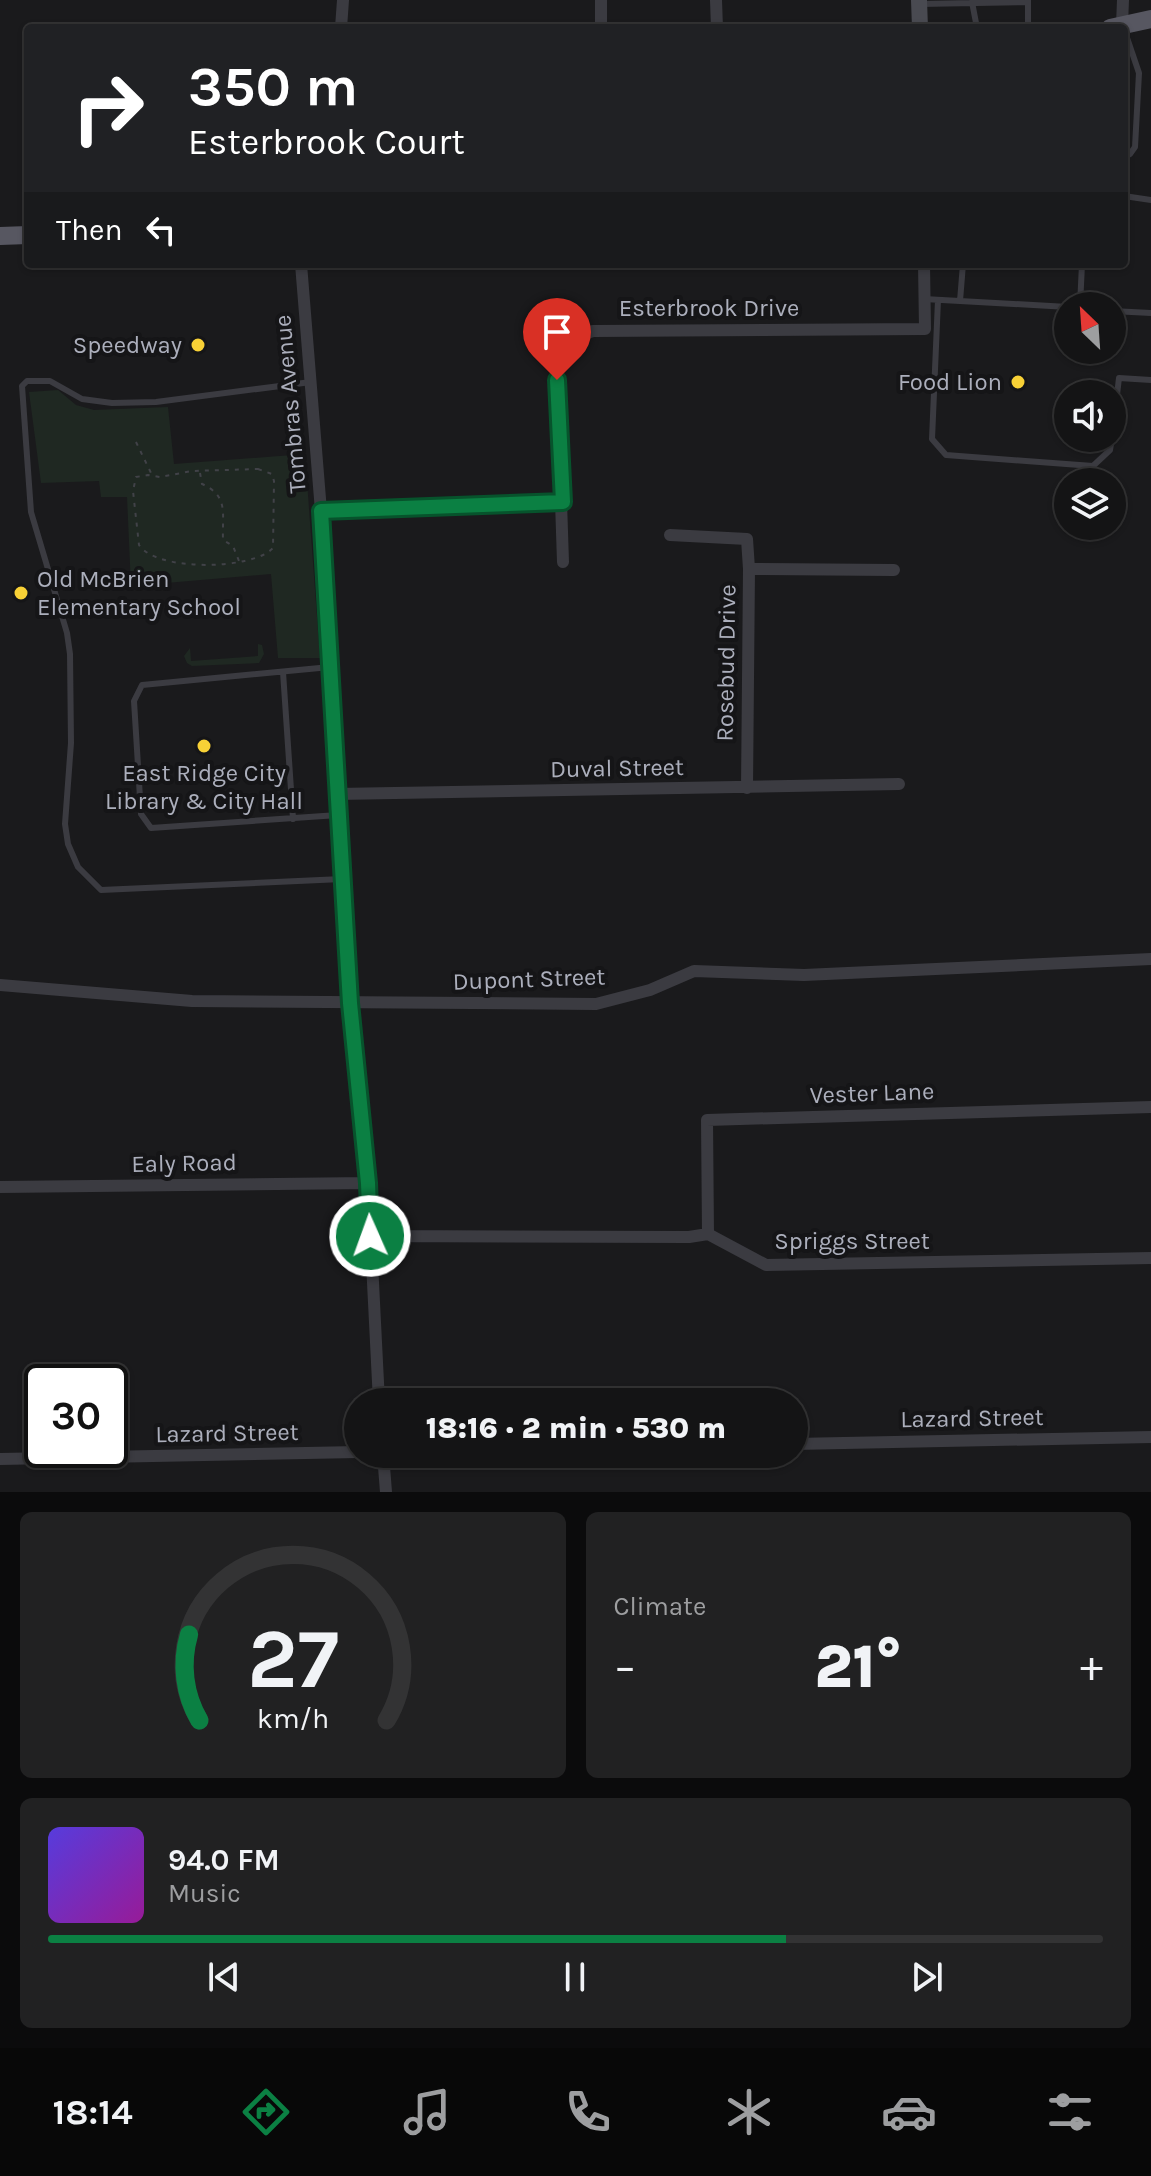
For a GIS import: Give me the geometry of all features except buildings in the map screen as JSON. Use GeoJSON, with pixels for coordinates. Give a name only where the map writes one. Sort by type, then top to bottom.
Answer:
{"type":"FeatureCollection","features":[{"type":"Feature","properties":{"kind":"main road"},"geometry":{"type":"LineString","coordinates":[[919,2],[920,24]]}},
{"type":"Feature","properties":{"kind":"main road"},"geometry":{"type":"LineString","coordinates":[[1128,26],[1151,19]]}},
{"type":"Feature","properties":{"kind":"main road"},"geometry":{"type":"LineString","coordinates":[[0,236],[24,235]]}},
{"type":"Feature","properties":{"kind":"street"},"geometry":{"type":"LineString","coordinates":[[341,24],[343,0]]}},
{"type":"Feature","properties":{"kind":"street"},"geometry":{"type":"LineString","coordinates":[[601,0],[601,24]]}},
{"type":"Feature","properties":{"kind":"street"},"geometry":{"type":"LineString","coordinates":[[716,0],[717,24]]}},
{"type":"Feature","properties":{"kind":"street"},"geometry":{"type":"LineString","coordinates":[[1120,24],[1123,0]]}},
{"type":"Feature","properties":{"kind":"street","name":"Tombras Avenue"},"geometry":{"type":"LineString","coordinates":[[301,268],[321,511],[350,1003],[368,1183],[378,1388]]}},
{"type":"Feature","properties":{"kind":"street"},"geometry":{"type":"LineString","coordinates":[[925,268],[931,300]]}},
{"type":"Feature","properties":{"kind":"street","name":"Esterbrook Drive"},"geometry":{"type":"LineString","coordinates":[[563,502],[556,350],[572,338],[593,331],[925,329],[931,300]]}},
{"type":"Feature","properties":{"kind":"street"},"geometry":{"type":"LineString","coordinates":[[321,511],[563,502],[563,562]]}},
{"type":"Feature","properties":{"kind":"street","name":"Rosebud Drive"},"geometry":{"type":"LineString","coordinates":[[670,535],[747,539],[747,788]]}},
{"type":"Feature","properties":{"kind":"street"},"geometry":{"type":"LineString","coordinates":[[749,569],[894,570]]}},
{"type":"Feature","properties":{"kind":"street","name":"Duval Street"},"geometry":{"type":"LineString","coordinates":[[337,794],[899,784]]}},
{"type":"Feature","properties":{"kind":"street","name":"Dupont Street"},"geometry":{"type":"LineString","coordinates":[[0,985],[192,1001],[596,1004],[650,990],[694,971],[804,975],[1151,959]]}},
{"type":"Feature","properties":{"kind":"street","name":"Vester Lane"},"geometry":{"type":"LineString","coordinates":[[708,1234],[707,1120],[1151,1107]]}},
{"type":"Feature","properties":{"kind":"street","name":"Ealy Road"},"geometry":{"type":"LineString","coordinates":[[0,1187],[368,1183]]}},
{"type":"Feature","properties":{"kind":"street"},"geometry":{"type":"LineString","coordinates":[[370,1236],[689,1237],[708,1234]]}},
{"type":"Feature","properties":{"kind":"street","name":"Spriggs Street"},"geometry":{"type":"LineString","coordinates":[[708,1234],[766,1265],[1151,1258]]}},
{"type":"Feature","properties":{"kind":"street","name":"Lazard Street"},"geometry":{"type":"LineString","coordinates":[[808,1444],[1151,1437]]}},
{"type":"Feature","properties":{"kind":"street","name":"Lazard Street"},"geometry":{"type":"LineString","coordinates":[[0,1459],[344,1452]]}},
{"type":"Feature","properties":{"kind":"street"},"geometry":{"type":"LineString","coordinates":[[384,1468],[386,1492]]}},
{"type":"Feature","properties":{"kind":"lane"},"geometry":{"type":"LineString","coordinates":[[919,2],[1028,1],[1028,24]]}},
{"type":"Feature","properties":{"kind":"lane"},"geometry":{"type":"LineString","coordinates":[[972,2],[976,24]]}},
{"type":"Feature","properties":{"kind":"lane"},"geometry":{"type":"LineString","coordinates":[[1128,47],[1139,73],[1135,147],[1128,153]]}},
{"type":"Feature","properties":{"kind":"lane"},"geometry":{"type":"LineString","coordinates":[[1128,197],[1151,200]]}},
{"type":"Feature","properties":{"kind":"lane"},"geometry":{"type":"LineString","coordinates":[[960,301],[963,268]]}},
{"type":"Feature","properties":{"kind":"lane"},"geometry":{"type":"LineString","coordinates":[[1081,292],[1082,268]]}},
{"type":"Feature","properties":{"kind":"lane"},"geometry":{"type":"LineString","coordinates":[[1054,306],[931,300],[932,439],[946,455],[1093,466],[1108,452]]}},
{"type":"Feature","properties":{"kind":"lane"},"geometry":{"type":"LineString","coordinates":[[1126,312],[1151,313]]}},
{"type":"Feature","properties":{"kind":"lane"},"geometry":{"type":"LineString","coordinates":[[1119,380],[1151,380]]}},
{"type":"Feature","properties":{"kind":"lane"},"geometry":{"type":"LineString","coordinates":[[311,382],[156,402],[112,403],[82,399],[50,381],[27,381],[22,386],[27,472],[31,512],[67,633],[70,654],[71,743],[65,824],[68,844],[78,867],[101,890],[342,879]]}},
{"type":"Feature","properties":{"kind":"lane"},"geometry":{"type":"LineString","coordinates":[[330,667],[142,685],[134,701],[141,814],[151,828],[338,815]]}},
{"type":"Feature","properties":{"kind":"lane"},"geometry":{"type":"LineString","coordinates":[[283,672],[293,819]]}},
{"type":"Feature","properties":{"kind":"path"},"geometry":{"type":"LineString","coordinates":[[136,442],[152,476]]}},
{"type":"Feature","properties":{"kind":"path"},"geometry":{"type":"LineString","coordinates":[[258,469],[272,474],[273,548],[266,555],[220,564],[184,564],[144,552],[139,545],[133,491],[136,477],[152,476],[258,469]]}},
{"type":"Feature","properties":{"kind":"path"},"geometry":{"type":"LineString","coordinates":[[200,472],[202,484],[215,489],[221,497],[223,540],[233,546],[239,561]]}},
{"type":"Feature","properties":{"kind":"shaded area"},"geometry":{"type":"Polygon","coordinates":[[[58,390],[76,405],[94,410],[168,407],[174,464],[305,454],[320,658],[278,658],[271,574],[131,586],[127,497],[101,497],[99,481],[41,483],[29,392],[58,390]]]}},
{"type":"Feature","properties":{"kind":"shaded area"},"geometry":{"type":"Polygon","coordinates":[[[258,644],[262,645],[264,654],[259,663],[192,666],[184,656],[190,648],[191,661],[258,656],[258,644]]]}},
{"type":"Feature","properties":{"kind":"place","name":"Speedway"},"geometry":{"type":"Point","coordinates":[198,345]}},
{"type":"Feature","properties":{"kind":"place","name":"Food Lion"},"geometry":{"type":"Point","coordinates":[1018,382]}},
{"type":"Feature","properties":{"kind":"place","name":"Old McBrien Elementary School"},"geometry":{"type":"Point","coordinates":[21,593]}},
{"type":"Feature","properties":{"kind":"place","name":"East Ridge City Library & City Hall"},"geometry":{"type":"Point","coordinates":[204,746]}},
{"type":"Feature","properties":{"kind":"route"},"geometry":{"type":"LineString","coordinates":[[370,1236],[368,1183],[350,1003],[321,511],[563,502],[557,380]]}}]}
